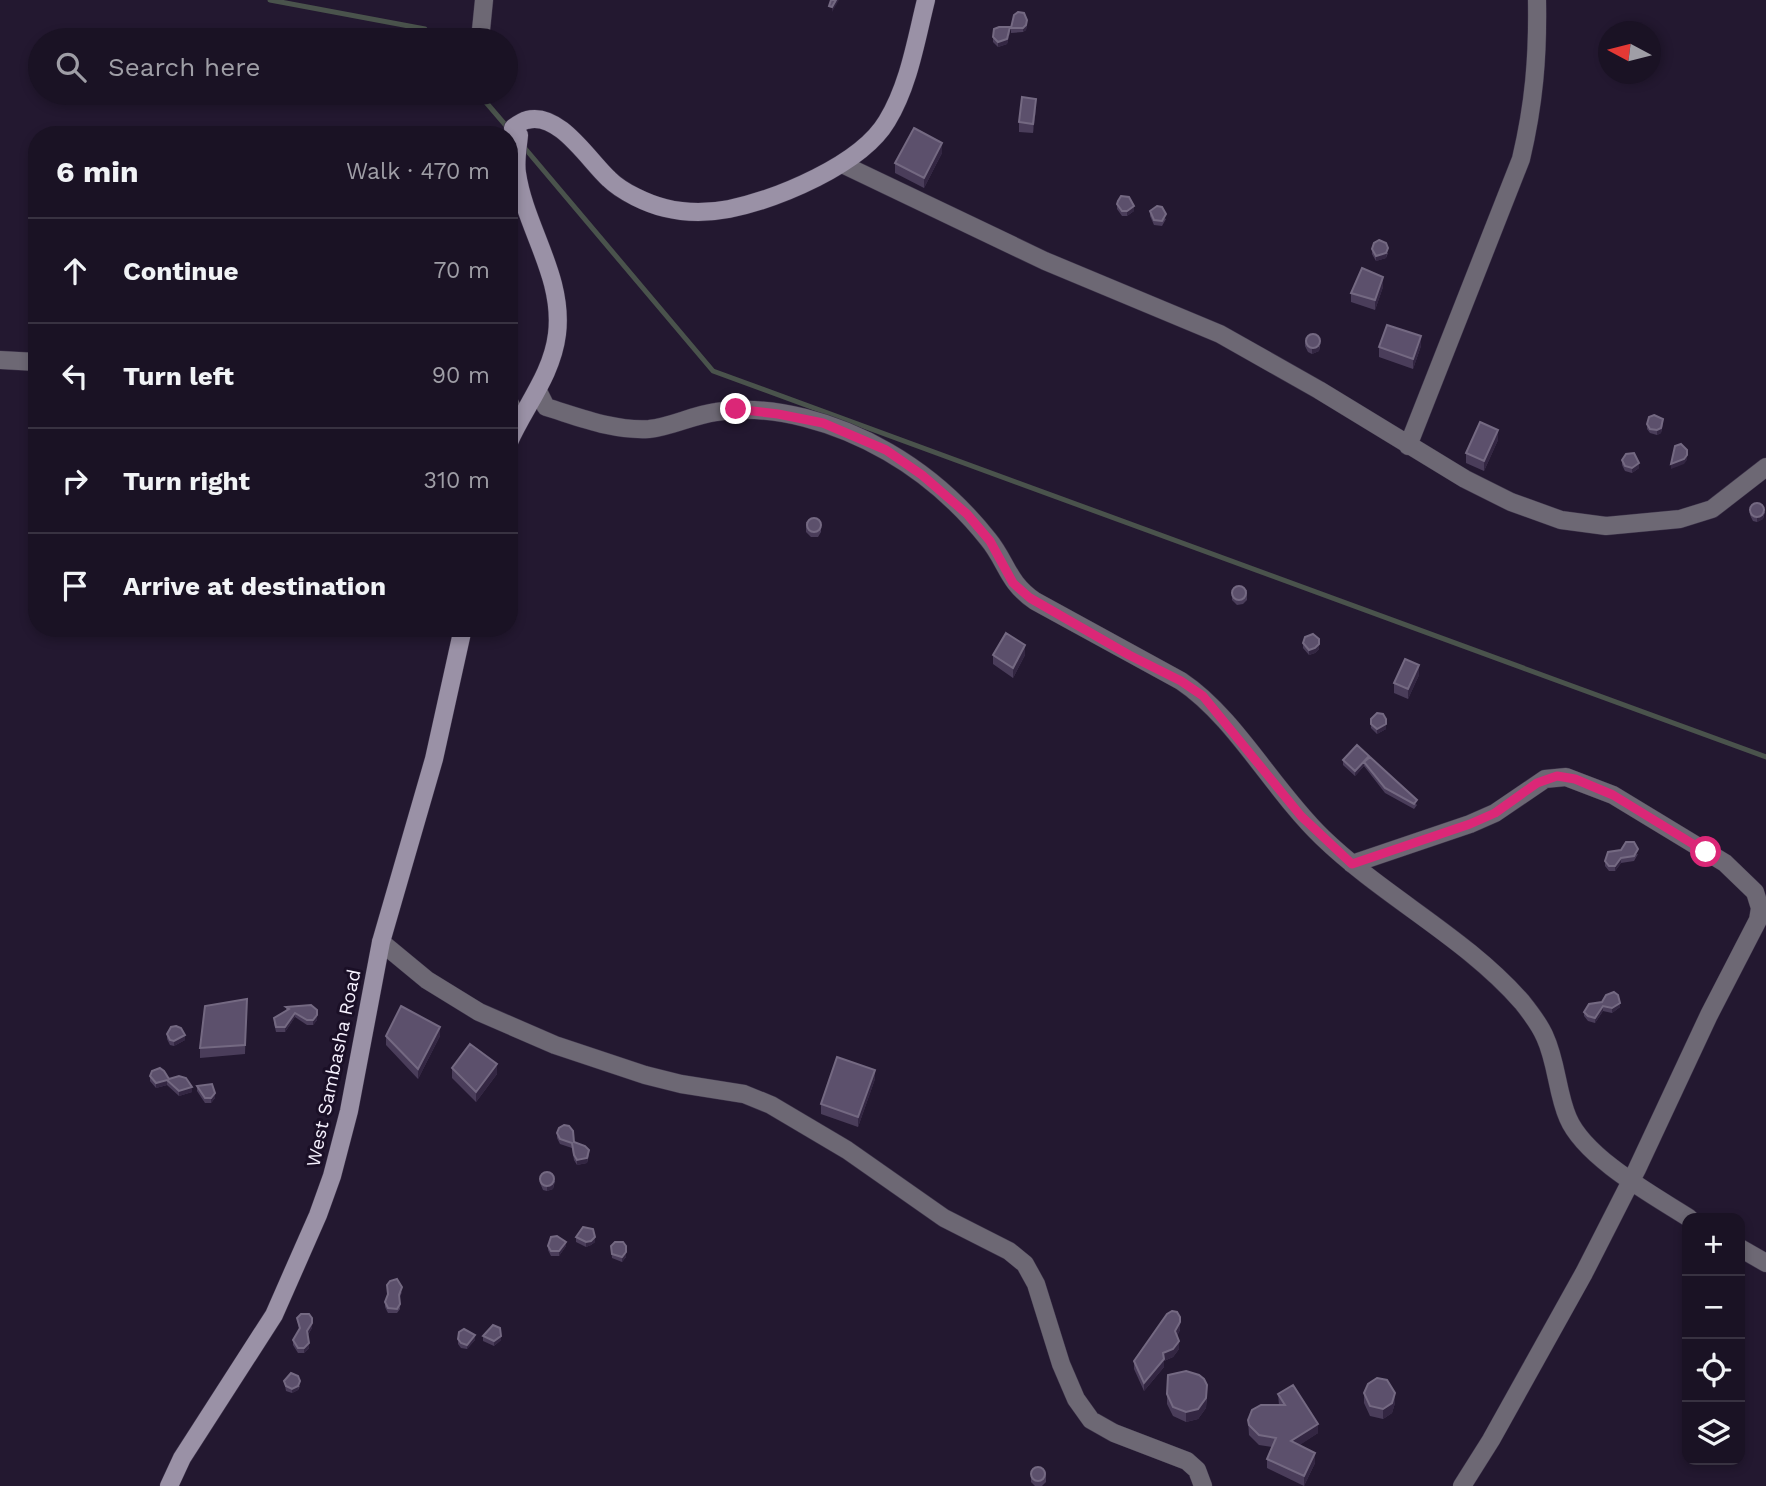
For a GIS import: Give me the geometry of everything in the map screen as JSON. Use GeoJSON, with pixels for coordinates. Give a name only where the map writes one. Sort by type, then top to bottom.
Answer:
{"type":"FeatureCollection","features":[{"type":"Feature","properties":{"kind":"street"},"geometry":{"type":"LineString","coordinates":[[481,28],[484,0]]}},
{"type":"Feature","properties":{"kind":"street"},"geometry":{"type":"LineString","coordinates":[[516,126],[527,120],[542,119],[553,124],[577,145],[610,181],[664,208],[699,212],[729,209],[785,192],[842,164],[864,148],[887,121],[904,84],[926,0]]}},
{"type":"Feature","properties":{"kind":"street"},"geometry":{"type":"LineString","coordinates":[[1408,446],[1521,159],[1532,113],[1536,79],[1537,0]]}},
{"type":"Feature","properties":{"kind":"street"},"geometry":{"type":"LineString","coordinates":[[842,164],[1045,261],[1220,334],[1319,390],[1465,479],[1511,502],[1561,520],[1606,526],[1679,519],[1712,509],[1766,467]]}},
{"type":"Feature","properties":{"kind":"street"},"geometry":{"type":"LineString","coordinates":[[518,178],[547,262],[558,316],[551,360],[538,391],[519,420]]}},
{"type":"Feature","properties":{"kind":"street"},"geometry":{"type":"LineString","coordinates":[[0,359],[28,361]]}},
{"type":"Feature","properties":{"kind":"street"},"geometry":{"type":"LineString","coordinates":[[538,391],[546,407],[614,427],[650,429],[712,412],[736,409],[814,421],[886,450],[922,475],[967,514],[990,541],[1013,583],[1030,598],[1129,655],[1181,681],[1203,696],[1301,816],[1352,864],[1458,944],[1522,1003],[1547,1040],[1564,1109],[1573,1128],[1588,1147],[1631,1180],[1682,1213]]}},
{"type":"Feature","properties":{"kind":"street","name":"West Sambasha Road"},"geometry":{"type":"LineString","coordinates":[[169,1486],[182,1458],[274,1315],[332,1176],[349,1111],[381,942],[433,759],[461,637]]}},
{"type":"Feature","properties":{"kind":"street"},"geometry":{"type":"LineString","coordinates":[[1352,864],[1470,824],[1495,813],[1545,779],[1566,776],[1613,795],[1646,813],[1725,863],[1751,888],[1759,904],[1759,918],[1584,1273],[1491,1440],[1462,1486]]}},
{"type":"Feature","properties":{"kind":"street"},"geometry":{"type":"LineString","coordinates":[[381,942],[427,980],[479,1012],[555,1045],[645,1075],[744,1094],[771,1105],[847,1150],[944,1218],[1009,1251],[1025,1264],[1036,1284],[1061,1364],[1076,1399],[1091,1420],[1115,1433],[1186,1461],[1197,1470],[1203,1486]]}},
{"type":"Feature","properties":{"kind":"street"},"geometry":{"type":"LineString","coordinates":[[1745,1251],[1766,1262]]}},
{"type":"Feature","properties":{"kind":"building"},"geometry":{"type":"Polygon","coordinates":[[[1018,12],[1024,13],[1026,25],[1023,28],[1011,28],[1014,15],[1018,12]]]}},
{"type":"Feature","properties":{"kind":"building"},"geometry":{"type":"Polygon","coordinates":[[[1010,27],[1007,39],[998,42],[993,37],[994,29],[1010,27]]]}},
{"type":"Feature","properties":{"kind":"building"},"geometry":{"type":"Polygon","coordinates":[[[1022,97],[1036,99],[1033,124],[1019,122],[1022,97]]]}},
{"type":"Feature","properties":{"kind":"building"},"geometry":{"type":"Polygon","coordinates":[[[914,128],[942,143],[924,178],[895,163],[914,128]]]}},
{"type":"Feature","properties":{"kind":"building"},"geometry":{"type":"Polygon","coordinates":[[[1121,196],[1129,197],[1134,206],[1122,211],[1117,204],[1121,196]]]}},
{"type":"Feature","properties":{"kind":"building"},"geometry":{"type":"Polygon","coordinates":[[[1157,206],[1162,207],[1166,214],[1162,221],[1154,220],[1150,211],[1157,206]]]}},
{"type":"Feature","properties":{"kind":"building"},"geometry":{"type":"Polygon","coordinates":[[[1379,240],[1386,243],[1388,248],[1386,253],[1376,256],[1372,249],[1374,243],[1379,240]]]}},
{"type":"Feature","properties":{"kind":"building"},"geometry":{"type":"Polygon","coordinates":[[[1362,268],[1383,277],[1375,300],[1351,293],[1362,268]]]}},
{"type":"Feature","properties":{"kind":"building"},"geometry":{"type":"Polygon","coordinates":[[[1387,325],[1421,336],[1413,359],[1379,347],[1387,325]]]}},
{"type":"Feature","properties":{"kind":"building"},"geometry":{"type":"Polygon","coordinates":[[[1310,334],[1316,334],[1320,341],[1316,348],[1310,348],[1306,344],[1306,338],[1310,334]]]}},
{"type":"Feature","properties":{"kind":"building"},"geometry":{"type":"Polygon","coordinates":[[[1654,415],[1663,419],[1661,428],[1657,430],[1650,429],[1647,424],[1649,417],[1654,415]]]}},
{"type":"Feature","properties":{"kind":"building"},"geometry":{"type":"Polygon","coordinates":[[[1480,422],[1498,430],[1484,461],[1466,453],[1480,422]]]}},
{"type":"Feature","properties":{"kind":"building"},"geometry":{"type":"Polygon","coordinates":[[[1681,444],[1687,450],[1687,455],[1671,464],[1675,446],[1681,444]]]}},
{"type":"Feature","properties":{"kind":"building"},"geometry":{"type":"Polygon","coordinates":[[[1634,453],[1639,463],[1632,468],[1625,466],[1622,460],[1626,454],[1634,453]]]}},
{"type":"Feature","properties":{"kind":"building"},"geometry":{"type":"Polygon","coordinates":[[[1754,503],[1760,503],[1764,510],[1760,517],[1754,517],[1750,513],[1750,507],[1754,503]]]}},
{"type":"Feature","properties":{"kind":"building"},"geometry":{"type":"Polygon","coordinates":[[[811,518],[817,518],[821,525],[817,532],[811,532],[807,528],[807,522],[811,518]]]}},
{"type":"Feature","properties":{"kind":"building"},"geometry":{"type":"Polygon","coordinates":[[[1236,586],[1242,586],[1246,593],[1242,600],[1236,600],[1232,596],[1232,590],[1236,586]]]}},
{"type":"Feature","properties":{"kind":"building"},"geometry":{"type":"Polygon","coordinates":[[[1006,633],[1025,645],[1013,668],[993,655],[1006,633]]]}},
{"type":"Feature","properties":{"kind":"building"},"geometry":{"type":"Polygon","coordinates":[[[1313,634],[1319,639],[1319,644],[1309,650],[1303,643],[1305,637],[1313,634]]]}},
{"type":"Feature","properties":{"kind":"building"},"geometry":{"type":"Polygon","coordinates":[[[1405,659],[1419,665],[1408,689],[1394,683],[1405,659]]]}},
{"type":"Feature","properties":{"kind":"building"},"geometry":{"type":"Polygon","coordinates":[[[1377,713],[1383,714],[1386,724],[1377,729],[1371,724],[1371,719],[1377,713]]]}},
{"type":"Feature","properties":{"kind":"building"},"geometry":{"type":"Polygon","coordinates":[[[1357,745],[1369,756],[1355,771],[1343,760],[1357,745]]]}},
{"type":"Feature","properties":{"kind":"building"},"geometry":{"type":"Polygon","coordinates":[[[1370,757],[1417,800],[1414,804],[1385,788],[1364,762],[1370,757]]]}},
{"type":"Feature","properties":{"kind":"building"},"geometry":{"type":"Polygon","coordinates":[[[1626,842],[1634,842],[1638,849],[1634,856],[1621,858],[1615,866],[1609,866],[1605,861],[1608,852],[1621,850],[1626,842]]]}},
{"type":"Feature","properties":{"kind":"building"},"geometry":{"type":"Polygon","coordinates":[[[1614,992],[1620,1003],[1612,1008],[1603,1006],[1595,1018],[1584,1012],[1589,1004],[1602,1002],[1606,995],[1614,992]]]}},
{"type":"Feature","properties":{"kind":"building"},"geometry":{"type":"Polygon","coordinates":[[[247,999],[245,1045],[200,1048],[205,1006],[247,999]]]}},
{"type":"Feature","properties":{"kind":"building"},"geometry":{"type":"Polygon","coordinates":[[[311,1005],[317,1010],[313,1020],[307,1020],[295,1013],[285,1027],[276,1027],[274,1018],[289,1009],[286,1007],[311,1005]]]}},
{"type":"Feature","properties":{"kind":"building"},"geometry":{"type":"Polygon","coordinates":[[[401,1006],[440,1027],[418,1069],[386,1036],[401,1006]]]}},
{"type":"Feature","properties":{"kind":"building"},"geometry":{"type":"Polygon","coordinates":[[[171,1027],[181,1028],[185,1035],[174,1041],[170,1040],[167,1034],[171,1027]]]}},
{"type":"Feature","properties":{"kind":"building"},"geometry":{"type":"Polygon","coordinates":[[[470,1044],[497,1064],[476,1092],[452,1068],[470,1044]]]}},
{"type":"Feature","properties":{"kind":"building"},"geometry":{"type":"Polygon","coordinates":[[[837,1057],[875,1070],[858,1117],[821,1104],[837,1057]]]}},
{"type":"Feature","properties":{"kind":"building"},"geometry":{"type":"Polygon","coordinates":[[[160,1068],[169,1079],[179,1076],[186,1078],[192,1087],[179,1091],[167,1080],[156,1083],[150,1076],[152,1071],[160,1068]]]}},
{"type":"Feature","properties":{"kind":"building"},"geometry":{"type":"Polygon","coordinates":[[[212,1084],[215,1093],[211,1098],[205,1098],[197,1086],[212,1084]]]}},
{"type":"Feature","properties":{"kind":"building"},"geometry":{"type":"Polygon","coordinates":[[[564,1125],[573,1131],[574,1142],[589,1150],[587,1158],[577,1160],[572,1143],[560,1139],[557,1133],[564,1125]]]}},
{"type":"Feature","properties":{"kind":"building"},"geometry":{"type":"Polygon","coordinates":[[[544,1172],[550,1172],[554,1179],[550,1186],[544,1186],[540,1182],[540,1176],[544,1172]]]}},
{"type":"Feature","properties":{"kind":"building"},"geometry":{"type":"Polygon","coordinates":[[[583,1227],[593,1229],[595,1237],[591,1241],[586,1242],[576,1237],[583,1227]]]}},
{"type":"Feature","properties":{"kind":"building"},"geometry":{"type":"Polygon","coordinates":[[[557,1236],[566,1242],[559,1251],[551,1251],[548,1246],[551,1237],[557,1236]]]}},
{"type":"Feature","properties":{"kind":"building"},"geometry":{"type":"Polygon","coordinates":[[[615,1242],[623,1242],[626,1246],[622,1257],[612,1254],[611,1246],[615,1242]]]}},
{"type":"Feature","properties":{"kind":"building"},"geometry":{"type":"Polygon","coordinates":[[[397,1279],[402,1287],[400,1304],[397,1309],[388,1308],[385,1302],[387,1285],[397,1279]]]}},
{"type":"Feature","properties":{"kind":"building"},"geometry":{"type":"Polygon","coordinates":[[[1177,1312],[1180,1317],[1175,1331],[1179,1341],[1173,1349],[1163,1353],[1164,1359],[1144,1383],[1134,1361],[1167,1314],[1177,1312]]]}},
{"type":"Feature","properties":{"kind":"building"},"geometry":{"type":"Polygon","coordinates":[[[301,1314],[309,1314],[312,1323],[307,1331],[309,1343],[304,1348],[298,1348],[293,1340],[300,1328],[297,1318],[301,1314]]]}},
{"type":"Feature","properties":{"kind":"building"},"geometry":{"type":"Polygon","coordinates":[[[493,1325],[500,1328],[501,1336],[494,1341],[483,1336],[493,1325]]]}},
{"type":"Feature","properties":{"kind":"building"},"geometry":{"type":"Polygon","coordinates":[[[464,1329],[475,1335],[467,1345],[458,1339],[459,1332],[464,1329]]]}},
{"type":"Feature","properties":{"kind":"building"},"geometry":{"type":"Polygon","coordinates":[[[1186,1371],[1199,1375],[1207,1385],[1206,1398],[1198,1409],[1186,1412],[1173,1407],[1167,1394],[1168,1375],[1186,1371]]]}},
{"type":"Feature","properties":{"kind":"building"},"geometry":{"type":"Polygon","coordinates":[[[291,1373],[298,1376],[300,1381],[298,1386],[292,1389],[286,1386],[284,1381],[291,1373]]]}},
{"type":"Feature","properties":{"kind":"building"},"geometry":{"type":"Polygon","coordinates":[[[1377,1378],[1387,1380],[1395,1393],[1392,1403],[1383,1409],[1370,1406],[1364,1393],[1368,1384],[1377,1378]]]}},
{"type":"Feature","properties":{"kind":"building"},"geometry":{"type":"Polygon","coordinates":[[[1293,1385],[1318,1424],[1291,1441],[1315,1453],[1304,1476],[1267,1459],[1276,1438],[1259,1435],[1249,1425],[1248,1420],[1252,1410],[1261,1405],[1285,1405],[1278,1394],[1293,1385]]]}},
{"type":"Feature","properties":{"kind":"building"},"geometry":{"type":"Polygon","coordinates":[[[1035,1467],[1041,1467],[1045,1474],[1041,1481],[1035,1481],[1031,1477],[1031,1471],[1035,1467]]]}},
{"type":"Feature","properties":{"kind":"waterway"},"geometry":{"type":"LineString","coordinates":[[270,0],[420,28]]}},
{"type":"Feature","properties":{"kind":"waterway"},"geometry":{"type":"LineString","coordinates":[[488,105],[506,126]]}},
{"type":"Feature","properties":{"kind":"waterway"},"geometry":{"type":"LineString","coordinates":[[523,146],[713,371],[1766,757]]}},
{"type":"Feature","properties":{"kind":"route"},"geometry":{"type":"LineString","coordinates":[[736,409],[806,418],[823,423],[886,450],[922,475],[967,514],[1000,556],[1013,583],[1030,598],[1129,655],[1181,681],[1203,696],[1301,816],[1352,864],[1470,824],[1495,813],[1537,783],[1557,776],[1575,779],[1613,795],[1706,852]]}}]}
